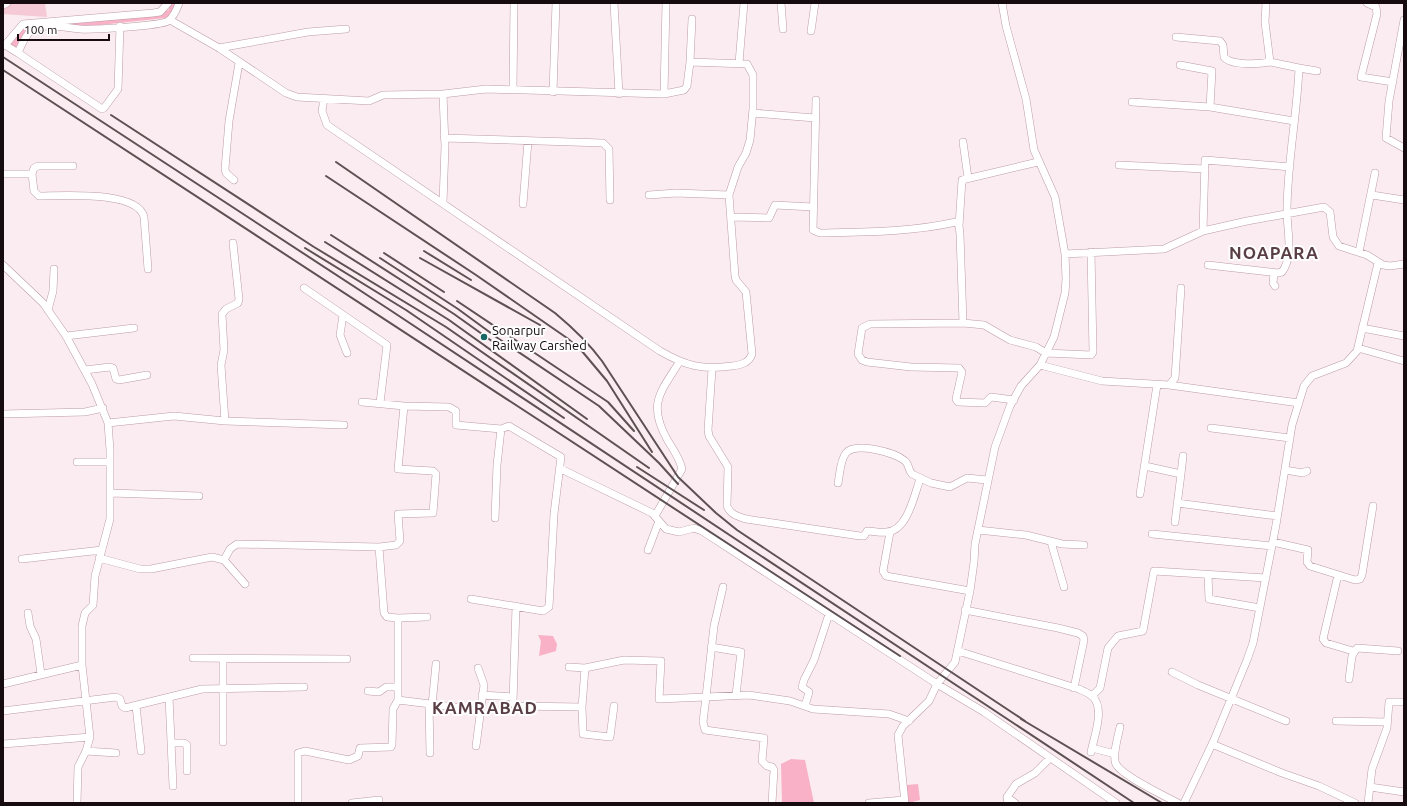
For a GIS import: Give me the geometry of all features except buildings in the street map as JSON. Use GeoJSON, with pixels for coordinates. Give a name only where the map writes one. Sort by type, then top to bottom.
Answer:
{"type":"FeatureCollection","features":[{"type":"Feature","properties":{"kind":"street"},"geometry":{"type":"LineString","coordinates":[[3,5],[7,3]]}},
{"type":"Feature","properties":{"kind":"street"},"geometry":{"type":"LineString","coordinates":[[120,26],[118,90],[102,109],[5,45],[23,24],[160,12],[168,3]]}},
{"type":"Feature","properties":{"kind":"street"},"geometry":{"type":"LineString","coordinates":[[18,53],[27,35],[33,29],[43,27],[87,30],[162,23],[170,20],[179,3]]}},
{"type":"Feature","properties":{"kind":"street"},"geometry":{"type":"LineString","coordinates":[[513,90],[514,3]]}},
{"type":"Feature","properties":{"kind":"street"},"geometry":{"type":"LineString","coordinates":[[553,92],[556,3]]}},
{"type":"Feature","properties":{"kind":"street"},"geometry":{"type":"LineString","coordinates":[[614,3],[619,94]]}},
{"type":"Feature","properties":{"kind":"street"},"geometry":{"type":"LineString","coordinates":[[664,94],[666,3]]}},
{"type":"Feature","properties":{"kind":"street"},"geometry":{"type":"LineString","coordinates":[[739,63],[744,3]]}},
{"type":"Feature","properties":{"kind":"street"},"geometry":{"type":"LineString","coordinates":[[781,3],[783,29]]}},
{"type":"Feature","properties":{"kind":"street"},"geometry":{"type":"LineString","coordinates":[[811,31],[815,3]]}},
{"type":"Feature","properties":{"kind":"street"},"geometry":{"type":"LineString","coordinates":[[869,803],[904,801],[898,740],[903,726],[929,701],[937,684],[953,666],[958,651],[965,610],[970,592],[978,530],[987,480],[995,447],[1021,386],[1040,365],[1046,353],[1061,314],[1065,293],[1065,254],[1055,197],[1048,178],[1038,162],[1034,150],[1026,99],[1006,26],[1002,3]]}},
{"type":"Feature","properties":{"kind":"street"},"geometry":{"type":"LineString","coordinates":[[1266,3],[1265,22],[1270,62]]}},
{"type":"Feature","properties":{"kind":"street"},"geometry":{"type":"LineString","coordinates":[[1367,3],[1376,7],[1377,14],[1361,77],[1393,82]]}},
{"type":"Feature","properties":{"kind":"street"},"geometry":{"type":"LineString","coordinates":[[170,20],[219,48],[291,95],[324,99],[369,101],[383,95],[443,94],[472,90],[619,94],[664,94],[684,90],[687,86],[690,62],[692,19]]}},
{"type":"Feature","properties":{"kind":"street"},"geometry":{"type":"LineString","coordinates":[[1404,20],[1402,39],[1393,82],[1386,138],[1404,148]]}},
{"type":"Feature","properties":{"kind":"street"},"geometry":{"type":"LineString","coordinates":[[219,48],[308,32],[346,29]]}},
{"type":"Feature","properties":{"kind":"street"},"geometry":{"type":"LineString","coordinates":[[1176,37],[1220,41],[1223,45],[1224,57],[1228,61],[1254,64],[1270,62],[1317,71]]}},
{"type":"Feature","properties":{"kind":"street"},"geometry":{"type":"LineString","coordinates":[[324,99],[322,111],[327,126],[655,347],[680,361],[702,368],[712,369],[741,365],[747,362],[752,354],[746,292],[736,280],[729,195],[738,167],[746,153],[753,113],[752,71],[747,64],[690,62]]}},
{"type":"Feature","properties":{"kind":"street"},"geometry":{"type":"LineString","coordinates":[[234,180],[226,173],[225,169],[229,121],[240,63]]}},
{"type":"Feature","properties":{"kind":"street"},"geometry":{"type":"LineString","coordinates":[[1180,65],[1212,71],[1210,107]]}},
{"type":"Feature","properties":{"kind":"street"},"geometry":{"type":"LineString","coordinates":[[1208,266],[1274,273],[1282,272],[1285,266],[1289,240],[1287,213],[1299,68]]}},
{"type":"Feature","properties":{"kind":"street"},"geometry":{"type":"LineString","coordinates":[[443,94],[443,203]]}},
{"type":"Feature","properties":{"kind":"street"},"geometry":{"type":"LineString","coordinates":[[816,100],[813,206],[814,230],[820,233],[879,232],[956,222],[959,226]]}},
{"type":"Feature","properties":{"kind":"street"},"geometry":{"type":"LineString","coordinates":[[1132,102],[1210,107],[1294,121]]}},
{"type":"Feature","properties":{"kind":"street"},"geometry":{"type":"LineString","coordinates":[[753,113],[816,118]]}},
{"type":"Feature","properties":{"kind":"street"},"geometry":{"type":"LineString","coordinates":[[444,138],[603,143],[609,149],[610,200]]}},
{"type":"Feature","properties":{"kind":"street"},"geometry":{"type":"LineString","coordinates":[[523,204],[528,141]]}},
{"type":"Feature","properties":{"kind":"street"},"geometry":{"type":"LineString","coordinates":[[963,142],[968,178]]}},
{"type":"Feature","properties":{"kind":"street"},"geometry":{"type":"LineString","coordinates":[[1203,231],[1205,160],[1290,167]]}},
{"type":"Feature","properties":{"kind":"street"},"geometry":{"type":"LineString","coordinates":[[963,323],[959,226],[962,180],[1038,162]]}},
{"type":"Feature","properties":{"kind":"street"},"geometry":{"type":"LineString","coordinates":[[1119,165],[1205,169]]}},
{"type":"Feature","properties":{"kind":"street"},"geometry":{"type":"LineString","coordinates":[[73,166],[38,166],[34,168],[32,174],[34,191],[39,196],[110,197],[138,207],[143,211],[144,216],[148,269]]}},
{"type":"Feature","properties":{"kind":"street"},"geometry":{"type":"LineString","coordinates":[[1359,252],[1372,195],[1375,173]]}},
{"type":"Feature","properties":{"kind":"street"},"geometry":{"type":"LineString","coordinates":[[3,174],[32,174]]}},
{"type":"Feature","properties":{"kind":"street"},"geometry":{"type":"LineString","coordinates":[[649,195],[676,193],[729,195]]}},
{"type":"Feature","properties":{"kind":"street"},"geometry":{"type":"LineString","coordinates":[[1372,195],[1404,200]]}},
{"type":"Feature","properties":{"kind":"street"},"geometry":{"type":"LineString","coordinates":[[732,217],[769,218],[775,204],[813,206]]}},
{"type":"Feature","properties":{"kind":"street"},"geometry":{"type":"LineString","coordinates":[[1065,254],[1164,248],[1203,231],[1318,208],[1328,209],[1330,212],[1335,242],[1339,246],[1359,252],[1378,263],[1390,266],[1404,264]]}},
{"type":"Feature","properties":{"kind":"street"},"geometry":{"type":"LineString","coordinates":[[225,421],[221,365],[224,350],[222,314],[226,309],[239,302],[233,243]]}},
{"type":"Feature","properties":{"kind":"street"},"geometry":{"type":"LineString","coordinates":[[1014,400],[991,397],[985,403],[958,402],[956,399],[962,372],[961,368],[878,365],[862,360],[858,354],[862,328],[866,325],[963,323],[989,326],[1010,340],[1036,346],[1046,353],[1088,356],[1094,352],[1091,252]]}},
{"type":"Feature","properties":{"kind":"street"},"geometry":{"type":"LineString","coordinates":[[1184,803],[1212,744],[1247,660],[1266,578],[1290,438],[1299,403],[1307,380],[1312,376],[1346,363],[1353,358],[1358,348],[1378,263]]}},
{"type":"Feature","properties":{"kind":"street"},"geometry":{"type":"LineString","coordinates":[[3,265],[48,310],[66,336],[85,370],[103,408],[108,423],[111,493],[110,519],[99,558],[94,584],[93,605],[85,613],[82,622],[82,665],[90,737],[86,751],[78,767],[76,803]]}},
{"type":"Feature","properties":{"kind":"street"},"geometry":{"type":"LineString","coordinates":[[48,310],[53,291],[54,269]]}},
{"type":"Feature","properties":{"kind":"street"},"geometry":{"type":"LineString","coordinates":[[1274,273],[1273,283],[1275,286]]}},
{"type":"Feature","properties":{"kind":"street"},"geometry":{"type":"LineString","coordinates":[[304,288],[387,345],[380,403]]}},
{"type":"Feature","properties":{"kind":"street"},"geometry":{"type":"LineString","coordinates":[[1169,385],[1175,378],[1180,288]]}},
{"type":"Feature","properties":{"kind":"street"},"geometry":{"type":"LineString","coordinates":[[343,315],[340,335],[347,353]]}},
{"type":"Feature","properties":{"kind":"street"},"geometry":{"type":"LineString","coordinates":[[66,336],[134,328]]}},
{"type":"Feature","properties":{"kind":"street"},"geometry":{"type":"LineString","coordinates":[[1362,328],[1404,336]]}},
{"type":"Feature","properties":{"kind":"street"},"geometry":{"type":"LineString","coordinates":[[1358,348],[1404,361]]}},
{"type":"Feature","properties":{"kind":"street"},"geometry":{"type":"LineString","coordinates":[[648,550],[657,518],[682,469],[662,430],[656,409],[658,397],[680,361]]}},
{"type":"Feature","properties":{"kind":"street"},"geometry":{"type":"LineString","coordinates":[[1040,365],[1102,381],[1169,385],[1299,403]]}},
{"type":"Feature","properties":{"kind":"street"},"geometry":{"type":"LineString","coordinates":[[85,370],[110,367],[112,368],[116,379],[119,380],[147,375]]}},
{"type":"Feature","properties":{"kind":"street"},"geometry":{"type":"LineString","coordinates":[[712,369],[708,430],[709,436],[728,467],[727,506],[736,516],[746,519],[860,536],[864,536],[867,530],[890,532],[896,530],[904,523],[920,479]]}},
{"type":"Feature","properties":{"kind":"street"},"geometry":{"type":"LineString","coordinates":[[1140,494],[1156,385]]}},
{"type":"Feature","properties":{"kind":"street"},"geometry":{"type":"LineString","coordinates":[[362,402],[449,408],[456,411],[456,425],[501,429],[509,426],[561,456],[561,470],[554,514],[549,606],[543,611],[471,599]]}},
{"type":"Feature","properties":{"kind":"street"},"geometry":{"type":"LineString","coordinates":[[224,560],[230,549],[237,544],[379,547],[399,544],[398,514],[430,513],[434,511],[436,472],[398,469],[404,406]]}},
{"type":"Feature","properties":{"kind":"street"},"geometry":{"type":"LineString","coordinates":[[3,414],[85,412],[103,408]]}},
{"type":"Feature","properties":{"kind":"street"},"geometry":{"type":"LineString","coordinates":[[108,423],[174,416],[225,421],[344,425]]}},
{"type":"Feature","properties":{"kind":"street"},"geometry":{"type":"LineString","coordinates":[[1211,428],[1290,438]]}},
{"type":"Feature","properties":{"kind":"street"},"geometry":{"type":"LineString","coordinates":[[495,518],[497,465],[501,429]]}},
{"type":"Feature","properties":{"kind":"street"},"geometry":{"type":"LineString","coordinates":[[838,483],[843,457],[851,449],[860,448],[880,451],[904,460],[912,474],[920,479],[950,487],[967,478],[987,480]]}},
{"type":"Feature","properties":{"kind":"street"},"geometry":{"type":"LineString","coordinates":[[1175,522],[1183,456]]}},
{"type":"Feature","properties":{"kind":"street"},"geometry":{"type":"LineString","coordinates":[[77,462],[110,462]]}},
{"type":"Feature","properties":{"kind":"street"},"geometry":{"type":"LineString","coordinates":[[1145,466],[1181,474]]}},
{"type":"Feature","properties":{"kind":"street"},"geometry":{"type":"LineString","coordinates":[[561,470],[657,518],[666,529],[674,532],[694,528],[702,531],[937,684],[984,712],[1116,803]]}},
{"type":"Feature","properties":{"kind":"street"},"geometry":{"type":"LineString","coordinates":[[1285,470],[1303,473],[1307,471]]}},
{"type":"Feature","properties":{"kind":"street"},"geometry":{"type":"LineString","coordinates":[[111,493],[200,496]]}},
{"type":"Feature","properties":{"kind":"street"},"geometry":{"type":"LineString","coordinates":[[1177,503],[1277,516]]}},
{"type":"Feature","properties":{"kind":"street"},"geometry":{"type":"LineString","coordinates":[[1152,534],[1272,544],[1306,549],[1309,552],[1307,562],[1310,566],[1355,580],[1360,579],[1362,575],[1373,506]]}},
{"type":"Feature","properties":{"kind":"street"},"geometry":{"type":"LineString","coordinates":[[978,530],[1026,535],[1051,542],[1084,545]]}},
{"type":"Feature","properties":{"kind":"street"},"geometry":{"type":"LineString","coordinates":[[890,532],[883,571],[886,576],[970,592]]}},
{"type":"Feature","properties":{"kind":"street"},"geometry":{"type":"LineString","coordinates":[[1051,542],[1064,587]]}},
{"type":"Feature","properties":{"kind":"street"},"geometry":{"type":"LineString","coordinates":[[379,547],[384,613],[387,617],[427,617]]}},
{"type":"Feature","properties":{"kind":"street"},"geometry":{"type":"LineString","coordinates":[[22,559],[102,550]]}},
{"type":"Feature","properties":{"kind":"street"},"geometry":{"type":"LineString","coordinates":[[99,558],[140,568],[151,569],[212,557],[224,560],[245,584]]}},
{"type":"Feature","properties":{"kind":"street"},"geometry":{"type":"LineString","coordinates":[[1092,696],[1100,688],[1108,648],[1118,636],[1143,631],[1154,571],[1266,578]]}},
{"type":"Feature","properties":{"kind":"street"},"geometry":{"type":"LineString","coordinates":[[1338,574],[1323,639],[1326,643],[1353,651]]}},
{"type":"Feature","properties":{"kind":"street"},"geometry":{"type":"LineString","coordinates":[[1208,575],[1209,599],[1260,608]]}},
{"type":"Feature","properties":{"kind":"street"},"geometry":{"type":"LineString","coordinates":[[723,588],[714,626],[703,722],[705,730],[764,738],[762,761],[767,766],[772,766],[774,770],[772,803]]}},
{"type":"Feature","properties":{"kind":"street"},"geometry":{"type":"LineString","coordinates":[[516,606],[513,697],[515,706],[582,707]]}},
{"type":"Feature","properties":{"kind":"street"},"geometry":{"type":"LineString","coordinates":[[965,610],[1058,628],[1078,633],[1083,636],[1084,640],[1074,688]]}},
{"type":"Feature","properties":{"kind":"street"},"geometry":{"type":"LineString","coordinates":[[28,613],[30,626],[36,639],[40,674]]}},
{"type":"Feature","properties":{"kind":"street"},"geometry":{"type":"LineString","coordinates":[[805,706],[809,692],[802,687],[814,660],[829,614]]}},
{"type":"Feature","properties":{"kind":"street"},"geometry":{"type":"LineString","coordinates":[[298,803],[298,753],[305,751],[350,760],[358,756],[360,748],[390,747],[392,745],[394,709],[398,700],[398,618]]}},
{"type":"Feature","properties":{"kind":"street"},"geometry":{"type":"LineString","coordinates":[[711,647],[741,652],[736,695]]}},
{"type":"Feature","properties":{"kind":"street"},"geometry":{"type":"LineString","coordinates":[[1349,679],[1353,651],[1357,648],[1361,647],[1398,651]]}},
{"type":"Feature","properties":{"kind":"street"},"geometry":{"type":"LineString","coordinates":[[958,651],[1074,688],[1092,696],[1098,704],[1098,714],[1092,750],[1115,754]]}},
{"type":"Feature","properties":{"kind":"street"},"geometry":{"type":"LineString","coordinates":[[193,658],[348,659]]}},
{"type":"Feature","properties":{"kind":"street"},"geometry":{"type":"LineString","coordinates":[[223,658],[223,742]]}},
{"type":"Feature","properties":{"kind":"street"},"geometry":{"type":"LineString","coordinates":[[569,667],[585,668],[624,660],[661,661],[659,699],[749,694],[775,698],[832,711],[889,714],[908,721]]}},
{"type":"Feature","properties":{"kind":"street"},"geometry":{"type":"LineString","coordinates":[[430,753],[430,705],[436,664]]}},
{"type":"Feature","properties":{"kind":"street"},"geometry":{"type":"LineString","coordinates":[[3,684],[82,665]]}},
{"type":"Feature","properties":{"kind":"street"},"geometry":{"type":"LineString","coordinates":[[476,746],[484,685],[478,668]]}},
{"type":"Feature","properties":{"kind":"street"},"geometry":{"type":"LineString","coordinates":[[585,668],[582,707],[583,734],[610,738],[614,706]]}},
{"type":"Feature","properties":{"kind":"street"},"geometry":{"type":"LineString","coordinates":[[1172,672],[1198,685],[1286,721]]}},
{"type":"Feature","properties":{"kind":"street"},"geometry":{"type":"LineString","coordinates":[[368,691],[379,692],[386,686],[397,688]]}},
{"type":"Feature","properties":{"kind":"street"},"geometry":{"type":"LineString","coordinates":[[3,711],[86,702],[116,697],[120,699],[123,708],[136,706],[196,689],[304,687]]}},
{"type":"Feature","properties":{"kind":"street"},"geometry":{"type":"LineString","coordinates":[[482,695],[513,697]]}},
{"type":"Feature","properties":{"kind":"street"},"geometry":{"type":"LineString","coordinates":[[169,697],[173,786]]}},
{"type":"Feature","properties":{"kind":"street"},"geometry":{"type":"LineString","coordinates":[[398,700],[455,707],[480,712]]}},
{"type":"Feature","properties":{"kind":"street"},"geometry":{"type":"LineString","coordinates":[[1368,803],[1372,769],[1385,737],[1388,702],[1404,702]]}},
{"type":"Feature","properties":{"kind":"street"},"geometry":{"type":"LineString","coordinates":[[136,706],[141,751]]}},
{"type":"Feature","properties":{"kind":"street"},"geometry":{"type":"LineString","coordinates":[[1336,721],[1387,722]]}},
{"type":"Feature","properties":{"kind":"street"},"geometry":{"type":"LineString","coordinates":[[1120,728],[1115,754],[1115,764],[1146,787],[1178,803]]}},
{"type":"Feature","properties":{"kind":"street"},"geometry":{"type":"LineString","coordinates":[[3,744],[90,737]]}},
{"type":"Feature","properties":{"kind":"street"},"geometry":{"type":"LineString","coordinates":[[171,743],[184,743],[187,745],[187,771]]}},
{"type":"Feature","properties":{"kind":"street"},"geometry":{"type":"LineString","coordinates":[[1212,744],[1282,773],[1320,786],[1355,803]]}},
{"type":"Feature","properties":{"kind":"street"},"geometry":{"type":"LineString","coordinates":[[86,751],[116,753]]}},
{"type":"Feature","properties":{"kind":"street"},"geometry":{"type":"LineString","coordinates":[[1015,803],[1007,800],[1016,784],[1035,773],[1050,758]]}},
{"type":"Feature","properties":{"kind":"street"},"geometry":{"type":"LineString","coordinates":[[1370,787],[1404,792]]}},
{"type":"Feature","properties":{"kind":"street"},"geometry":{"type":"LineString","coordinates":[[352,803],[379,800]]}},
{"type":"Feature","properties":{"kind":"shaded area"},"geometry":{"type":"Polygon","coordinates":[[[3,3],[45,3],[47,17],[3,14],[3,3]]]}},
{"type":"Feature","properties":{"kind":"shaded area"},"geometry":{"type":"Polygon","coordinates":[[[538,635],[553,636],[557,644],[556,651],[539,656],[541,641],[538,635]]]}},
{"type":"Feature","properties":{"kind":"shaded area"},"geometry":{"type":"Polygon","coordinates":[[[791,759],[805,760],[814,803],[782,803],[781,764],[791,759]]]}},
{"type":"Feature","properties":{"kind":"shaded area"},"geometry":{"type":"Polygon","coordinates":[[[918,784],[920,800],[908,803],[905,799],[907,785],[918,784]]]}},
{"type":"Feature","properties":{"kind":"waterway"},"geometry":{"type":"LineString","coordinates":[[65,23],[90,23],[165,15],[171,12],[174,3]]}},
{"type":"Feature","properties":{"kind":"waterway"},"geometry":{"type":"LineString","coordinates":[[11,49],[23,31],[36,25]]}},
{"type":"Feature","properties":{"kind":"railway"},"geometry":{"type":"LineString","coordinates":[[3,57],[390,310],[1134,803]]}},
{"type":"Feature","properties":{"kind":"railway"},"geometry":{"type":"LineString","coordinates":[[3,70],[900,656]]}},
{"type":"Feature","properties":{"kind":"railway"},"geometry":{"type":"LineString","coordinates":[[111,115],[314,247],[446,327],[649,468]]}},
{"type":"Feature","properties":{"kind":"railway"},"geometry":{"type":"LineString","coordinates":[[336,162],[555,313],[574,330],[602,361],[678,477],[716,513],[737,530],[1025,721]]}},
{"type":"Feature","properties":{"kind":"railway"},"geometry":{"type":"LineString","coordinates":[[326,176],[476,275],[567,338],[581,350],[607,381],[652,452]]}},
{"type":"Feature","properties":{"kind":"railway"},"geometry":{"type":"LineString","coordinates":[[331,235],[454,314],[503,349]]}},
{"type":"Feature","properties":{"kind":"railway"},"geometry":{"type":"LineString","coordinates":[[325,242],[449,320],[587,419]]}},
{"type":"Feature","properties":{"kind":"railway"},"geometry":{"type":"LineString","coordinates":[[305,248],[406,310],[564,418]]}},
{"type":"Feature","properties":{"kind":"railway"},"geometry":{"type":"LineString","coordinates":[[424,251],[471,280]]}},
{"type":"Feature","properties":{"kind":"railway"},"geometry":{"type":"LineString","coordinates":[[384,253],[444,292]]}},
{"type":"Feature","properties":{"kind":"railway"},"geometry":{"type":"LineString","coordinates":[[380,258],[458,309],[499,339],[599,406],[659,463],[678,484]]}},
{"type":"Feature","properties":{"kind":"railway"},"geometry":{"type":"LineString","coordinates":[[420,258],[540,325]]}},
{"type":"Feature","properties":{"kind":"railway"},"geometry":{"type":"LineString","coordinates":[[457,301],[608,402],[634,431]]}},
{"type":"Feature","properties":{"kind":"railway"},"geometry":{"type":"LineString","coordinates":[[637,467],[704,510]]}},
{"type":"Feature","properties":{"kind":"railway"},"geometry":{"type":"LineString","coordinates":[[1021,719],[1162,803]]}},
{"type":"Feature","properties":{"kind":"place","name":"Sonarpur Railway Carshed"},"geometry":{"type":"Point","coordinates":[484,337]}},
{"type":"Feature","properties":{"kind":"district","name":"NOAPARA"},"geometry":{"type":"Point","coordinates":[1274,253]}},
{"type":"Feature","properties":{"kind":"district","name":"KAMRABAD"},"geometry":{"type":"Point","coordinates":[485,708]}}]}
